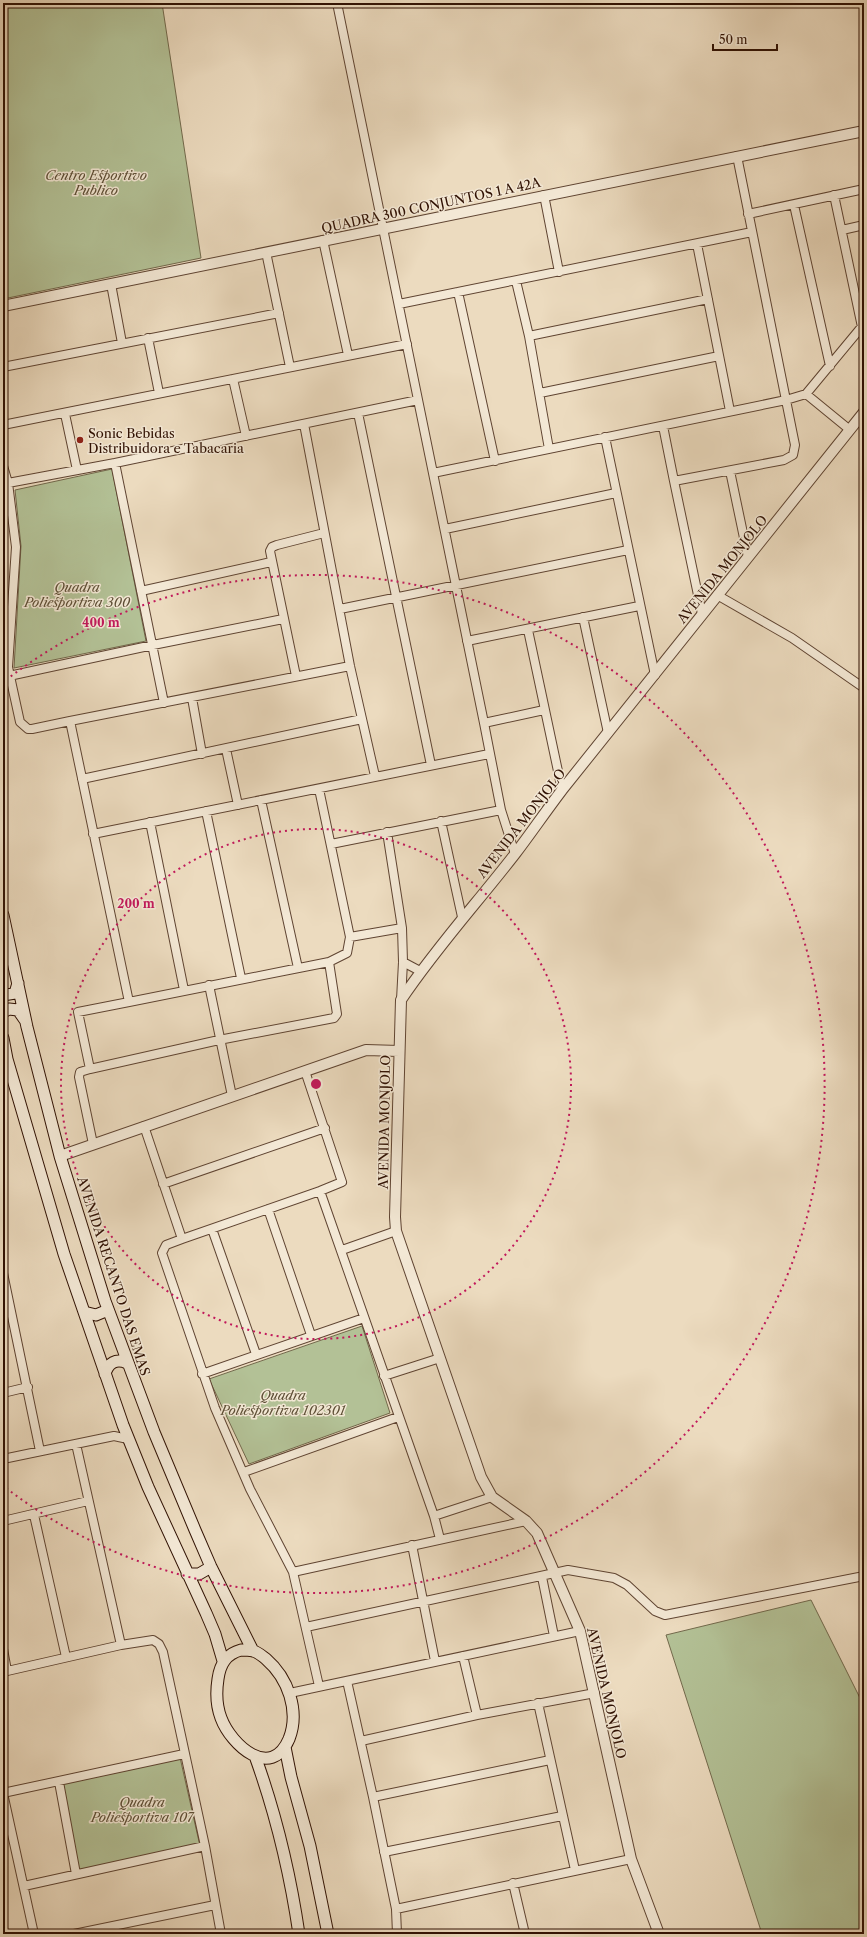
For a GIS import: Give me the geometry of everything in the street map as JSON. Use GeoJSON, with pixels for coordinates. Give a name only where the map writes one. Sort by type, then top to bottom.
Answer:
{"type":"FeatureCollection","features":[{"type":"Feature","properties":{"kind":"main road","name":"AVENIDA RECANTO DAS EMAS"},"geometry":{"type":"LineString","coordinates":[[3,916],[26,1020],[60,1156],[108,1310],[154,1432],[210,1567],[254,1651]]}},
{"type":"Feature","properties":{"kind":"main road"},"geometry":{"type":"LineString","coordinates":[[3,995],[15,994],[18,982]]}},
{"type":"Feature","properties":{"kind":"main road"},"geometry":{"type":"LineString","coordinates":[[3,1012],[9,1009],[18,1010],[26,1020]]}},
{"type":"Feature","properties":{"kind":"main road"},"geometry":{"type":"LineString","coordinates":[[3,1038],[7,1059],[62,1246],[123,1425],[187,1574],[215,1634],[223,1661]]}},
{"type":"Feature","properties":{"kind":"main road"},"geometry":{"type":"LineString","coordinates":[[84,1312],[96,1316],[108,1310]]}},
{"type":"Feature","properties":{"kind":"main road"},"geometry":{"type":"LineString","coordinates":[[105,1374],[110,1364],[116,1361],[127,1363]]}},
{"type":"Feature","properties":{"kind":"main road"},"geometry":{"type":"LineString","coordinates":[[187,1574],[199,1574],[210,1567]]}},
{"type":"Feature","properties":{"kind":"main road"},"geometry":{"type":"LineString","coordinates":[[254,1651],[276,1669],[290,1693],[292,1725],[285,1747],[280,1753],[272,1756],[255,1756],[248,1754],[234,1741],[221,1718],[217,1690],[219,1670],[223,1661],[235,1652],[254,1651]]}},
{"type":"Feature","properties":{"kind":"main road"},"geometry":{"type":"LineString","coordinates":[[285,1747],[291,1777],[310,1846],[328,1934]]}},
{"type":"Feature","properties":{"kind":"main road"},"geometry":{"type":"LineString","coordinates":[[255,1756],[266,1787],[282,1844],[299,1934]]}},
{"type":"Feature","properties":{"kind":"street"},"geometry":{"type":"LineString","coordinates":[[337,3],[434,473],[489,754],[501,810],[515,854]]}},
{"type":"Feature","properties":{"kind":"street","name":"QUADRA 300 CONJUNTOS 1 A 42A"},"geometry":{"type":"LineString","coordinates":[[3,306],[864,131]]}},
{"type":"Feature","properties":{"kind":"street"},"geometry":{"type":"LineString","coordinates":[[674,481],[784,460],[793,456],[795,445],[737,156]]}},
{"type":"Feature","properties":{"kind":"street"},"geometry":{"type":"LineString","coordinates":[[748,214],[864,189]]}},
{"type":"Feature","properties":{"kind":"street"},"geometry":{"type":"LineString","coordinates":[[544,195],[559,272]]}},
{"type":"Feature","properties":{"kind":"street"},"geometry":{"type":"LineString","coordinates":[[434,473],[786,400],[806,394],[863,326],[834,195]]}},
{"type":"Feature","properties":{"kind":"street"},"geometry":{"type":"LineString","coordinates":[[794,205],[830,366]]}},
{"type":"Feature","properties":{"kind":"street"},"geometry":{"type":"LineString","coordinates":[[842,230],[864,225]]}},
{"type":"Feature","properties":{"kind":"street"},"geometry":{"type":"LineString","coordinates":[[399,304],[752,232]]}},
{"type":"Feature","properties":{"kind":"street"},"geometry":{"type":"LineString","coordinates":[[324,240],[348,355]]}},
{"type":"Feature","properties":{"kind":"street"},"geometry":{"type":"LineString","coordinates":[[697,244],[730,411]]}},
{"type":"Feature","properties":{"kind":"street"},"geometry":{"type":"LineString","coordinates":[[266,252],[290,367]]}},
{"type":"Feature","properties":{"kind":"street"},"geometry":{"type":"LineString","coordinates":[[516,281],[529,336],[549,449]]}},
{"type":"Feature","properties":{"kind":"street"},"geometry":{"type":"LineString","coordinates":[[111,284],[122,343]]}},
{"type":"Feature","properties":{"kind":"street"},"geometry":{"type":"LineString","coordinates":[[458,292],[495,461]]}},
{"type":"Feature","properties":{"kind":"street"},"geometry":{"type":"LineString","coordinates":[[529,336],[708,299]]}},
{"type":"Feature","properties":{"kind":"street"},"geometry":{"type":"LineString","coordinates":[[3,367],[279,313]]}},
{"type":"Feature","properties":{"kind":"street"},"geometry":{"type":"LineString","coordinates":[[148,338],[159,393]]}},
{"type":"Feature","properties":{"kind":"street"},"geometry":{"type":"LineString","coordinates":[[3,425],[65,414],[159,393],[407,344]]}},
{"type":"Feature","properties":{"kind":"street"},"geometry":{"type":"LineString","coordinates":[[540,393],[719,356]]}},
{"type":"Feature","properties":{"kind":"street"},"geometry":{"type":"LineString","coordinates":[[233,379],[246,436]]}},
{"type":"Feature","properties":{"kind":"street"},"geometry":{"type":"LineString","coordinates":[[806,394],[850,430]]}},
{"type":"Feature","properties":{"kind":"street"},"geometry":{"type":"LineString","coordinates":[[8,483],[115,464],[418,400]]}},
{"type":"Feature","properties":{"kind":"street","name":"AVENIDA MONJOLO"},"geometry":{"type":"LineString","coordinates":[[660,1934],[631,1859],[580,1631],[541,1539],[526,1521],[492,1497],[481,1477],[396,1231],[395,1217],[400,1000],[420,971],[462,917],[515,854],[562,790],[655,675],[717,594],[864,412]]}},
{"type":"Feature","properties":{"kind":"street"},"geometry":{"type":"LineString","coordinates":[[358,413],[431,765]]}},
{"type":"Feature","properties":{"kind":"street"},"geometry":{"type":"LineString","coordinates":[[65,414],[77,470]]}},
{"type":"Feature","properties":{"kind":"street"},"geometry":{"type":"LineString","coordinates":[[304,424],[350,666],[375,776]]}},
{"type":"Feature","properties":{"kind":"street"},"geometry":{"type":"LineString","coordinates":[[663,426],[702,614]]}},
{"type":"Feature","properties":{"kind":"street"},"geometry":{"type":"LineString","coordinates":[[605,438],[639,606],[655,675]]}},
{"type":"Feature","properties":{"kind":"street"},"geometry":{"type":"LineString","coordinates":[[115,464],[164,703]]}},
{"type":"Feature","properties":{"kind":"street"},"geometry":{"type":"LineString","coordinates":[[3,466],[8,483],[16,547],[8,657],[10,676],[22,726],[32,729],[350,666]]}},
{"type":"Feature","properties":{"kind":"street"},"geometry":{"type":"LineString","coordinates":[[730,471],[748,557]]}},
{"type":"Feature","properties":{"kind":"street"},"geometry":{"type":"LineString","coordinates":[[445,529],[616,493]]}},
{"type":"Feature","properties":{"kind":"street"},"geometry":{"type":"LineString","coordinates":[[296,676],[271,562],[270,551],[272,547],[324,533]]}},
{"type":"Feature","properties":{"kind":"street"},"geometry":{"type":"LineString","coordinates":[[340,610],[628,550]]}},
{"type":"Feature","properties":{"kind":"street"},"geometry":{"type":"LineString","coordinates":[[141,591],[271,562]]}},
{"type":"Feature","properties":{"kind":"street"},"geometry":{"type":"LineString","coordinates":[[717,594],[792,638],[864,688]]}},
{"type":"Feature","properties":{"kind":"street"},"geometry":{"type":"LineString","coordinates":[[467,641],[528,630],[639,606]]}},
{"type":"Feature","properties":{"kind":"street"},"geometry":{"type":"LineString","coordinates":[[583,617],[608,733]]}},
{"type":"Feature","properties":{"kind":"street"},"geometry":{"type":"LineString","coordinates":[[10,676],[152,645],[283,619]]}},
{"type":"Feature","properties":{"kind":"street"},"geometry":{"type":"LineString","coordinates":[[528,630],[562,790]]}},
{"type":"Feature","properties":{"kind":"street"},"geometry":{"type":"LineString","coordinates":[[192,698],[202,754]]}},
{"type":"Feature","properties":{"kind":"street"},"geometry":{"type":"LineString","coordinates":[[484,723],[544,710]]}},
{"type":"Feature","properties":{"kind":"street"},"geometry":{"type":"LineString","coordinates":[[82,779],[362,719]]}},
{"type":"Feature","properties":{"kind":"street"},"geometry":{"type":"LineString","coordinates":[[70,721],[128,1002]]}},
{"type":"Feature","properties":{"kind":"street"},"geometry":{"type":"LineString","coordinates":[[226,749],[238,805]]}},
{"type":"Feature","properties":{"kind":"street"},"geometry":{"type":"LineString","coordinates":[[93,834],[489,754]]}},
{"type":"Feature","properties":{"kind":"street"},"geometry":{"type":"LineString","coordinates":[[90,1069],[78,1012],[241,978],[329,962],[347,954],[350,937],[319,789]]}},
{"type":"Feature","properties":{"kind":"street"},"geometry":{"type":"LineString","coordinates":[[261,800],[298,968]]}},
{"type":"Feature","properties":{"kind":"street"},"geometry":{"type":"LineString","coordinates":[[331,844],[501,810]]}},
{"type":"Feature","properties":{"kind":"street"},"geometry":{"type":"LineString","coordinates":[[206,811],[241,978]]}},
{"type":"Feature","properties":{"kind":"street"},"geometry":{"type":"LineString","coordinates":[[441,821],[462,917]]}},
{"type":"Feature","properties":{"kind":"street"},"geometry":{"type":"LineString","coordinates":[[150,822],[184,990]]}},
{"type":"Feature","properties":{"kind":"street"},"geometry":{"type":"LineString","coordinates":[[387,832],[402,928],[403,962],[400,1000]]}},
{"type":"Feature","properties":{"kind":"street"},"geometry":{"type":"LineString","coordinates":[[350,937],[402,928]]}},
{"type":"Feature","properties":{"kind":"street"},"geometry":{"type":"LineString","coordinates":[[93,1144],[78,1077],[80,1072],[219,1040],[336,1018],[337,1014],[329,962]]}},
{"type":"Feature","properties":{"kind":"street"},"geometry":{"type":"LineString","coordinates":[[403,962],[420,971]]}},
{"type":"Feature","properties":{"kind":"street"},"geometry":{"type":"LineString","coordinates":[[209,985],[219,1040],[232,1096]]}},
{"type":"Feature","properties":{"kind":"street"},"geometry":{"type":"LineString","coordinates":[[60,1156],[366,1050],[399,1051]]}},
{"type":"Feature","properties":{"kind":"street"},"geometry":{"type":"LineString","coordinates":[[305,1071],[342,1182],[320,1192],[166,1245],[162,1253],[202,1374],[215,1408],[244,1472],[250,1489],[293,1572],[319,1686]]}},
{"type":"Feature","properties":{"kind":"street"},"geometry":{"type":"LineString","coordinates":[[144,1126],[182,1239]]}},
{"type":"Feature","properties":{"kind":"street"},"geometry":{"type":"LineString","coordinates":[[163,1184],[325,1128]]}},
{"type":"Feature","properties":{"kind":"street"},"geometry":{"type":"LineString","coordinates":[[320,1192],[342,1250],[398,1417],[434,1516],[440,1539]]}},
{"type":"Feature","properties":{"kind":"street"},"geometry":{"type":"LineString","coordinates":[[268,1209],[311,1335]]}},
{"type":"Feature","properties":{"kind":"street"},"geometry":{"type":"LineString","coordinates":[[212,1228],[256,1354]]}},
{"type":"Feature","properties":{"kind":"street"},"geometry":{"type":"LineString","coordinates":[[342,1250],[396,1231]]}},
{"type":"Feature","properties":{"kind":"street"},"geometry":{"type":"LineString","coordinates":[[3,1273],[28,1387],[40,1451]]}},
{"type":"Feature","properties":{"kind":"street"},"geometry":{"type":"LineString","coordinates":[[202,1374],[256,1354],[364,1318]]}},
{"type":"Feature","properties":{"kind":"street"},"geometry":{"type":"LineString","coordinates":[[384,1376],[440,1358]]}},
{"type":"Feature","properties":{"kind":"street"},"geometry":{"type":"LineString","coordinates":[[3,1393],[28,1387]]}},
{"type":"Feature","properties":{"kind":"street"},"geometry":{"type":"LineString","coordinates":[[244,1472],[398,1417]]}},
{"type":"Feature","properties":{"kind":"street"},"geometry":{"type":"LineString","coordinates":[[114,1436],[123,1425]]}},
{"type":"Feature","properties":{"kind":"street"},"geometry":{"type":"LineString","coordinates":[[3,1459],[114,1436],[128,1439]]}},
{"type":"Feature","properties":{"kind":"street"},"geometry":{"type":"LineString","coordinates":[[76,1444],[121,1645]]}},
{"type":"Feature","properties":{"kind":"street"},"geometry":{"type":"LineString","coordinates":[[434,1516],[492,1497]]}},
{"type":"Feature","properties":{"kind":"street"},"geometry":{"type":"LineString","coordinates":[[3,1521],[34,1515],[88,1501]]}},
{"type":"Feature","properties":{"kind":"street"},"geometry":{"type":"LineString","coordinates":[[34,1515],[66,1657]]}},
{"type":"Feature","properties":{"kind":"street"},"geometry":{"type":"LineString","coordinates":[[293,1572],[526,1521]]}},
{"type":"Feature","properties":{"kind":"street"},"geometry":{"type":"LineString","coordinates":[[412,1545],[435,1661]]}},
{"type":"Feature","properties":{"kind":"street"},"geometry":{"type":"LineString","coordinates":[[306,1626],[574,1570],[614,1578],[627,1585],[655,1611],[665,1615],[864,1576]]}},
{"type":"Feature","properties":{"kind":"street"},"geometry":{"type":"LineString","coordinates":[[542,1577],[554,1636]]}},
{"type":"Feature","properties":{"kind":"street"},"geometry":{"type":"LineString","coordinates":[[290,1693],[580,1631]]}},
{"type":"Feature","properties":{"kind":"street"},"geometry":{"type":"LineString","coordinates":[[3,1649],[5,1672],[121,1645],[153,1640],[161,1647],[205,1846],[221,1934]]}},
{"type":"Feature","properties":{"kind":"street"},"geometry":{"type":"LineString","coordinates":[[463,1656],[477,1715]]}},
{"type":"Feature","properties":{"kind":"street"},"geometry":{"type":"LineString","coordinates":[[347,1681],[361,1740],[396,1908],[397,1934]]}},
{"type":"Feature","properties":{"kind":"street"},"geometry":{"type":"LineString","coordinates":[[361,1740],[477,1715],[595,1693]]}},
{"type":"Feature","properties":{"kind":"street"},"geometry":{"type":"LineString","coordinates":[[538,1703],[575,1870]]}},
{"type":"Feature","properties":{"kind":"street"},"geometry":{"type":"LineString","coordinates":[[34,1934],[3,1793],[184,1754]]}},
{"type":"Feature","properties":{"kind":"street"},"geometry":{"type":"LineString","coordinates":[[373,1797],[550,1760]]}},
{"type":"Feature","properties":{"kind":"street"},"geometry":{"type":"LineString","coordinates":[[59,1782],[76,1874]]}},
{"type":"Feature","properties":{"kind":"street"},"geometry":{"type":"LineString","coordinates":[[384,1852],[562,1816]]}},
{"type":"Feature","properties":{"kind":"street"},"geometry":{"type":"LineString","coordinates":[[24,1886],[205,1846]]}},
{"type":"Feature","properties":{"kind":"street"},"geometry":{"type":"LineString","coordinates":[[396,1908],[631,1859]]}},
{"type":"Feature","properties":{"kind":"street"},"geometry":{"type":"LineString","coordinates":[[514,1883],[524,1934]]}},
{"type":"Feature","properties":{"kind":"street"},"geometry":{"type":"LineString","coordinates":[[74,1934],[215,1905]]}},
{"type":"Feature","properties":{"kind":"green space","name":"Centro Esportivo Publico"},"geometry":{"type":"Polygon","coordinates":[[[3,3],[162,3],[201,258],[3,299],[3,3]]]}},
{"type":"Feature","properties":{"kind":"green space","name":"Quadra Poliesportiva 300"},"geometry":{"type":"Polygon","coordinates":[[[112,469],[146,641],[14,668],[21,546],[15,490],[112,469]]]}},
{"type":"Feature","properties":{"kind":"green space","name":"Quadra Poliesportiva 102301"},"geometry":{"type":"Polygon","coordinates":[[[362,1326],[390,1413],[249,1464],[209,1379],[362,1326]]]}},
{"type":"Feature","properties":{"kind":"green space"},"geometry":{"type":"Polygon","coordinates":[[[811,1600],[864,1706],[864,1934],[762,1934],[666,1635],[811,1600]]]}},
{"type":"Feature","properties":{"kind":"green space","name":"Quadra Poliesportiva 107"},"geometry":{"type":"Polygon","coordinates":[[[179,1753],[200,1846],[73,1871],[55,1778],[179,1753]]]}},
{"type":"Feature","properties":{"kind":"place","name":"Sonic Bebidas Distribuidora e Tabacaria"},"geometry":{"type":"Point","coordinates":[80,440]}}]}
